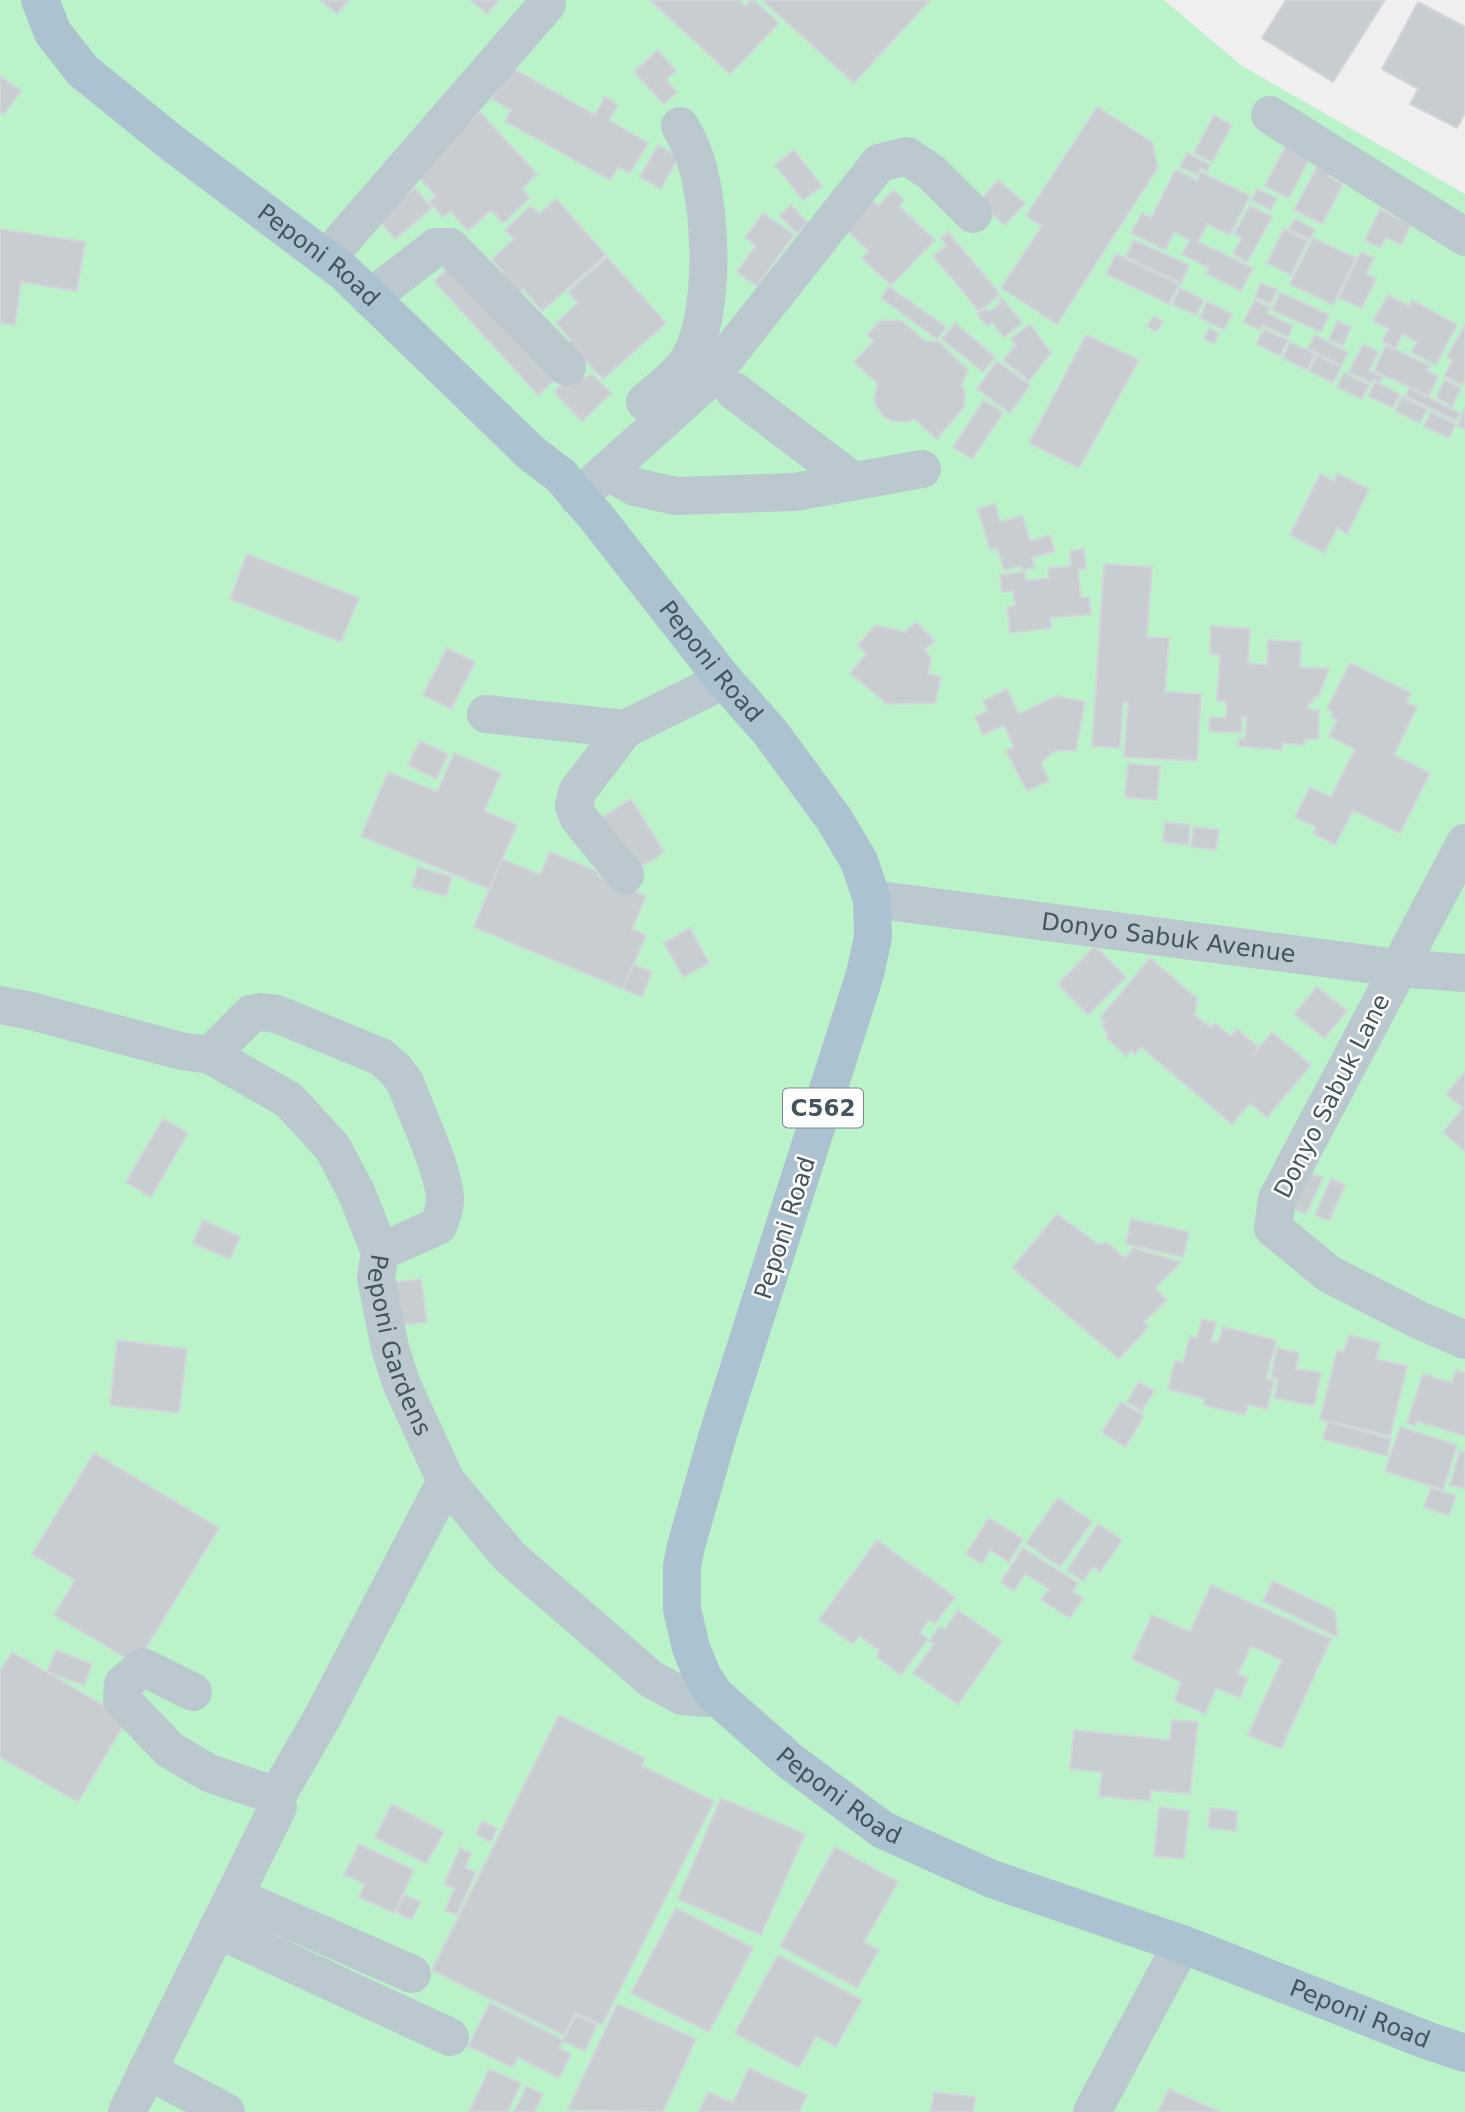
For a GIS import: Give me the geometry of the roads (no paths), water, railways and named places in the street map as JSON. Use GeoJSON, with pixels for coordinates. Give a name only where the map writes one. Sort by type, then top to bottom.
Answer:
{"type":"FeatureCollection","features":[{"type":"Feature","properties":{"kind":"main road","name":"Peponi Road"},"geometry":{"type":"LineString","coordinates":[[40,0],[53,33],[83,71],[172,143],[326,259],[570,487],[724,680],[770,732],[834,819],[859,861],[872,899],[873,937],[865,974],[718,1434],[682,1566],[682,1609],[686,1630],[696,1661],[715,1695],[790,1761],[883,1830],[992,1880],[1182,1944],[1465,2053]]}},
{"type":"Feature","properties":{"kind":"street"},"geometry":{"type":"LineString","coordinates":[[326,259],[547,4]]}},
{"type":"Feature","properties":{"kind":"street"},"geometry":{"type":"LineString","coordinates":[[1270,115],[1465,237]]}},
{"type":"Feature","properties":{"kind":"street"},"geometry":{"type":"LineString","coordinates":[[570,487],[677,375],[689,359],[699,335],[706,290],[706,206],[692,149],[680,126]]}},
{"type":"Feature","properties":{"kind":"street"},"geometry":{"type":"LineString","coordinates":[[570,487],[607,471],[708,380],[879,163],[907,156],[932,173],[973,214]]}},
{"type":"Feature","properties":{"kind":"street"},"geometry":{"type":"LineString","coordinates":[[370,298],[436,247],[450,247],[567,367]]}},
{"type":"Feature","properties":{"kind":"street"},"geometry":{"type":"LineString","coordinates":[[734,391],[853,481]]}},
{"type":"Feature","properties":{"kind":"street"},"geometry":{"type":"LineString","coordinates":[[607,471],[635,487],[676,496],[795,492],[922,469]]}},
{"type":"Feature","properties":{"kind":"street"},"geometry":{"type":"LineString","coordinates":[[625,875],[578,817],[574,807],[578,792],[625,729],[724,680]]}},
{"type":"Feature","properties":{"kind":"street"},"geometry":{"type":"LineString","coordinates":[[486,714],[625,729]]}},
{"type":"Feature","properties":{"kind":"street","name":"Donyo Sabuk Lane"},"geometry":{"type":"LineString","coordinates":[[1465,843],[1277,1199],[1273,1228],[1329,1274],[1465,1340]]}},
{"type":"Feature","properties":{"kind":"street","name":"Donyo Sabuk Avenue"},"geometry":{"type":"LineString","coordinates":[[872,899],[1398,968],[1465,973]]}},
{"type":"Feature","properties":{"kind":"street","name":"Peponi Gardens"},"geometry":{"type":"LineString","coordinates":[[0,1004],[181,1051],[211,1055],[289,1100],[333,1148],[380,1252],[376,1278],[390,1348],[402,1385],[446,1481],[510,1557],[651,1679],[682,1696],[706,1698],[715,1695]]}},
{"type":"Feature","properties":{"kind":"street"},"geometry":{"type":"LineString","coordinates":[[211,1055],[251,1014],[262,1012],[277,1014],[381,1058],[395,1069],[410,1094],[442,1179],[445,1198],[438,1226],[380,1252]]}},
{"type":"Feature","properties":{"kind":"street"},"geometry":{"type":"LineString","coordinates":[[127,2112],[278,1807],[278,1796],[330,1704],[446,1481]]}},
{"type":"Feature","properties":{"kind":"street"},"geometry":{"type":"LineString","coordinates":[[193,1692],[143,1667],[123,1684],[122,1700],[170,1750],[209,1773],[278,1796]]}},
{"type":"Feature","properties":{"kind":"street"},"geometry":{"type":"LineString","coordinates":[[234,1896],[412,1974]]}},
{"type":"Feature","properties":{"kind":"street"},"geometry":{"type":"LineString","coordinates":[[217,1929],[450,2037]]}},
{"type":"Feature","properties":{"kind":"street"},"geometry":{"type":"LineString","coordinates":[[1092,2112],[1182,1944]]}},
{"type":"Feature","properties":{"kind":"street"},"geometry":{"type":"LineString","coordinates":[[147,2070],[226,2112]]}}]}
